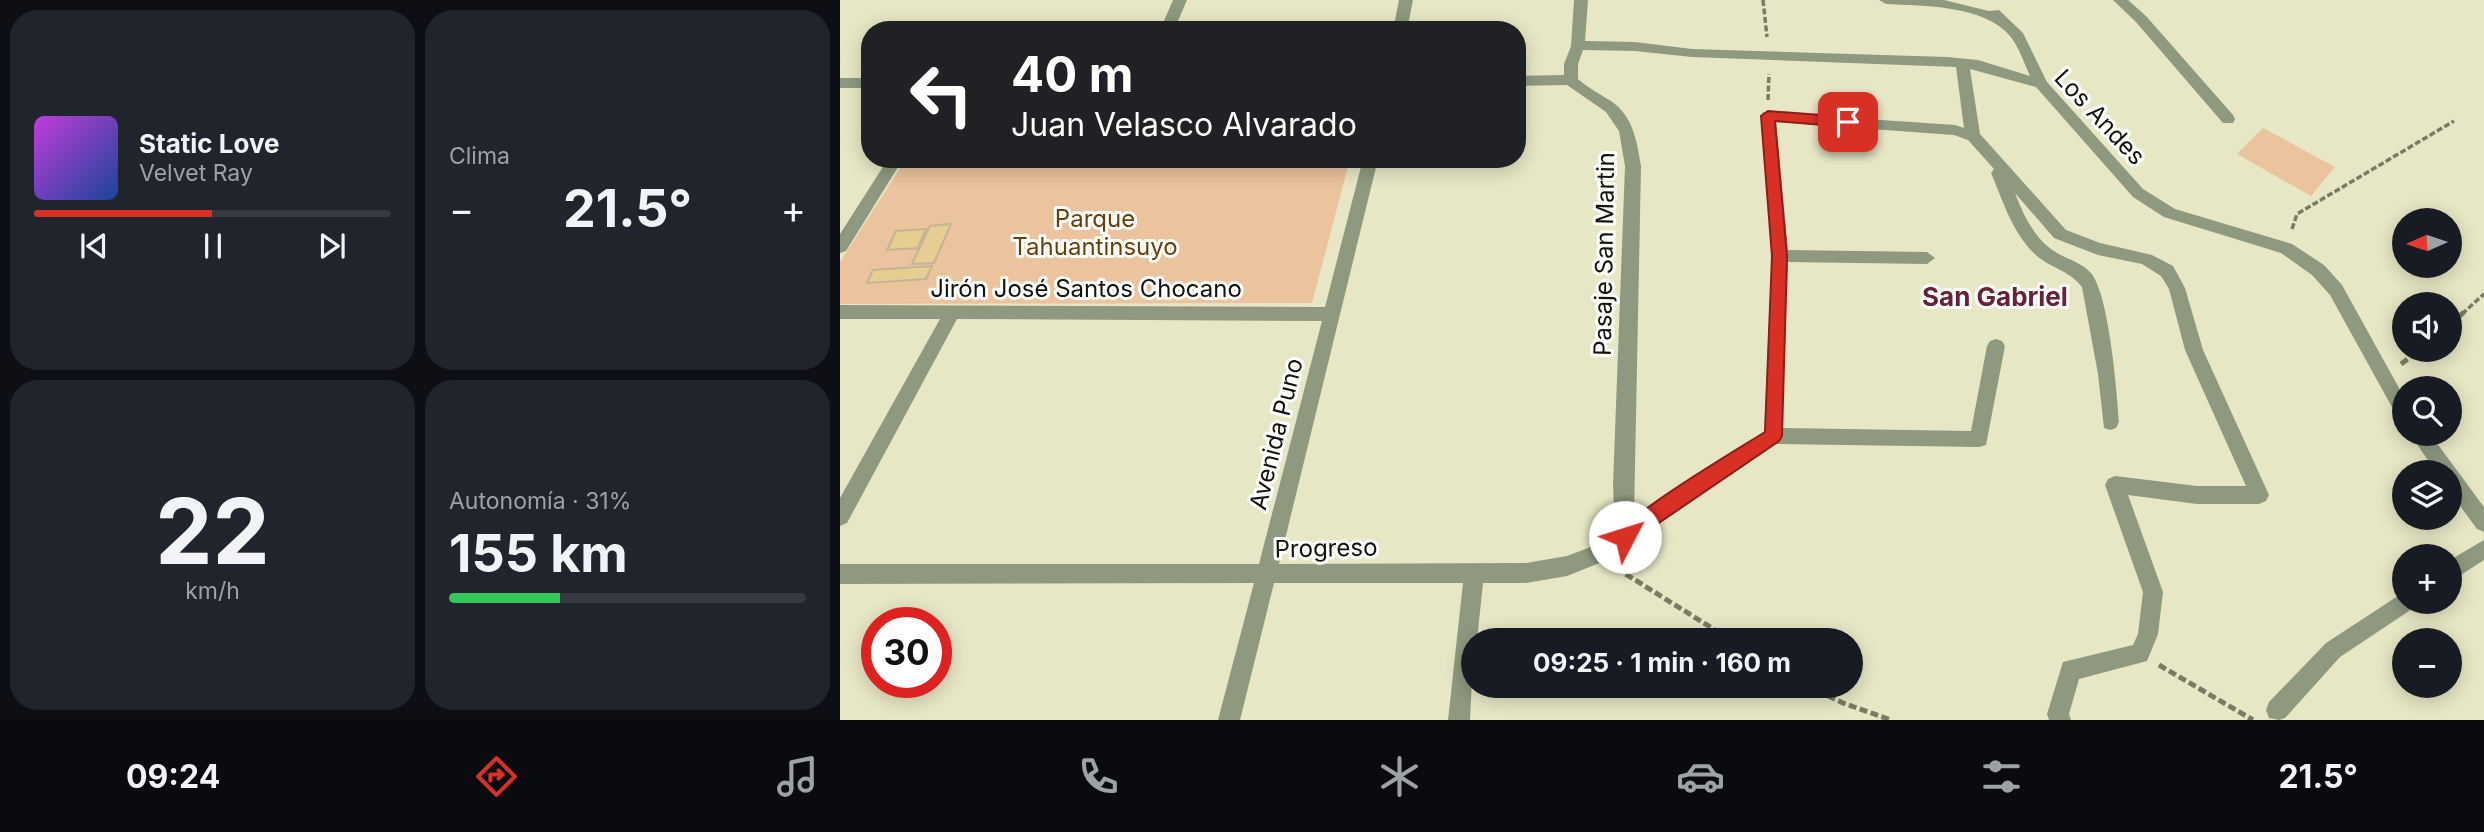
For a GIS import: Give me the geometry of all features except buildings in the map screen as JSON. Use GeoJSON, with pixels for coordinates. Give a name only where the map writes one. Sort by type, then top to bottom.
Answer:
{"type":"FeatureCollection","features":[{"type":"Feature","properties":{"kind":"street"},"geometry":{"type":"LineString","coordinates":[[1171,21],[1180,0]]}},
{"type":"Feature","properties":{"kind":"street"},"geometry":{"type":"LineString","coordinates":[[1402,21],[1406,0]]}},
{"type":"Feature","properties":{"kind":"street"},"geometry":{"type":"LineString","coordinates":[[1526,81],[1571,80],[1571,64],[1578,46],[1581,0]]}},
{"type":"Feature","properties":{"kind":"street"},"geometry":{"type":"LineString","coordinates":[[1886,0],[1940,3],[2001,18]]}},
{"type":"Feature","properties":{"kind":"street"},"geometry":{"type":"LineString","coordinates":[[1978,0],[2001,18],[2018,37],[2042,84]]}},
{"type":"Feature","properties":{"kind":"street"},"geometry":{"type":"LineString","coordinates":[[2120,0],[2141,19],[2228,118]]}},
{"type":"Feature","properties":{"kind":"street","name":"Los Andes"},"geometry":{"type":"LineString","coordinates":[[1578,46],[1628,45],[1692,53],[1978,65],[2042,84],[2138,193],[2170,213],[2286,248],[2318,270],[2336,290],[2392,392]]}},
{"type":"Feature","properties":{"kind":"street"},"geometry":{"type":"LineString","coordinates":[[1962,64],[1973,136]]}},
{"type":"Feature","properties":{"kind":"street","name":"Pasaje San Martin"},"geometry":{"type":"LineString","coordinates":[[1571,80],[1580,92],[1616,114],[1629,138],[1632,157],[1623,485],[1625,537]]}},
{"type":"Feature","properties":{"kind":"street"},"geometry":{"type":"LineString","coordinates":[[840,83],[861,83]]}},
{"type":"Feature","properties":{"kind":"street"},"geometry":{"type":"LineString","coordinates":[[1996,346],[1979,439],[1773,436],[1780,256],[1768,116],[1955,130],[1973,136],[2060,234],[2098,249],[2156,263],[2167,271],[2177,288],[2194,351],[2259,495],[2197,495],[2115,485],[2153,592],[2148,634],[2140,654],[2071,670],[2058,713],[2060,720]]}},
{"type":"Feature","properties":{"kind":"street"},"geometry":{"type":"LineString","coordinates":[[1990,154],[2023,229],[2049,256],[2085,275],[2090,286],[2107,374],[2110,422]]}},
{"type":"Feature","properties":{"kind":"street"},"geometry":{"type":"LineString","coordinates":[[840,247],[890,168]]}},
{"type":"Feature","properties":{"kind":"street","name":"Avenida Puno"},"geometry":{"type":"LineString","coordinates":[[1229,720],[1369,168]]}},
{"type":"Feature","properties":{"kind":"street"},"geometry":{"type":"LineString","coordinates":[[1780,256],[1927,258]]}},
{"type":"Feature","properties":{"kind":"street"},"geometry":{"type":"LineString","coordinates":[[840,517],[953,311]]}},
{"type":"Feature","properties":{"kind":"street","name":"Jirón José Santos Chocano"},"geometry":{"type":"LineString","coordinates":[[840,312],[1331,314]]}},
{"type":"Feature","properties":{"kind":"street","name":"Progreso"},"geometry":{"type":"LineString","coordinates":[[840,573],[1526,573],[1567,566],[1595,555],[1773,436]]}},
{"type":"Feature","properties":{"kind":"street"},"geometry":{"type":"LineString","coordinates":[[2462,493],[2484,523]]}},
{"type":"Feature","properties":{"kind":"street"},"geometry":{"type":"LineString","coordinates":[[2462,564],[2484,549]]}},
{"type":"Feature","properties":{"kind":"street"},"geometry":{"type":"LineString","coordinates":[[1459,720],[1474,571]]}},
{"type":"Feature","properties":{"kind":"street"},"geometry":{"type":"LineString","coordinates":[[2277,710],[2333,650],[2392,611]]}},
{"type":"Feature","properties":{"kind":"path"},"geometry":{"type":"LineString","coordinates":[[2286,248],[2297,214],[2454,121]]}},
{"type":"Feature","properties":{"kind":"path"},"geometry":{"type":"LineString","coordinates":[[2462,314],[2484,294]]}},
{"type":"Feature","properties":{"kind":"path"},"geometry":{"type":"LineString","coordinates":[[1595,555],[1712,628]]}},
{"type":"Feature","properties":{"kind":"path"},"geometry":{"type":"LineString","coordinates":[[2140,654],[2253,720]]}},
{"type":"Feature","properties":{"kind":"path"},"geometry":{"type":"LineString","coordinates":[[1831,698],[1891,720]]}},
{"type":"Feature","properties":{"kind":"green space"},"geometry":{"type":"Polygon","coordinates":[[[2263,128],[2335,167],[2311,196],[2237,154],[2263,128]]]}},
{"type":"Feature","properties":{"kind":"green space","name":"Parque Tahuantinsuyo"},"geometry":{"type":"Polygon","coordinates":[[[900,168],[1348,168],[1312,303],[840,304],[840,262],[900,168]]]}},
{"type":"Feature","properties":{"kind":"district","name":"San Gabriel"},"geometry":{"type":"Point","coordinates":[1995,296]}},
{"type":"Feature","properties":{"kind":"route"},"geometry":{"type":"LineString","coordinates":[[1625,537],[1653,514],[1773,436],[1780,256],[1768,116],[1848,122]]}}]}
